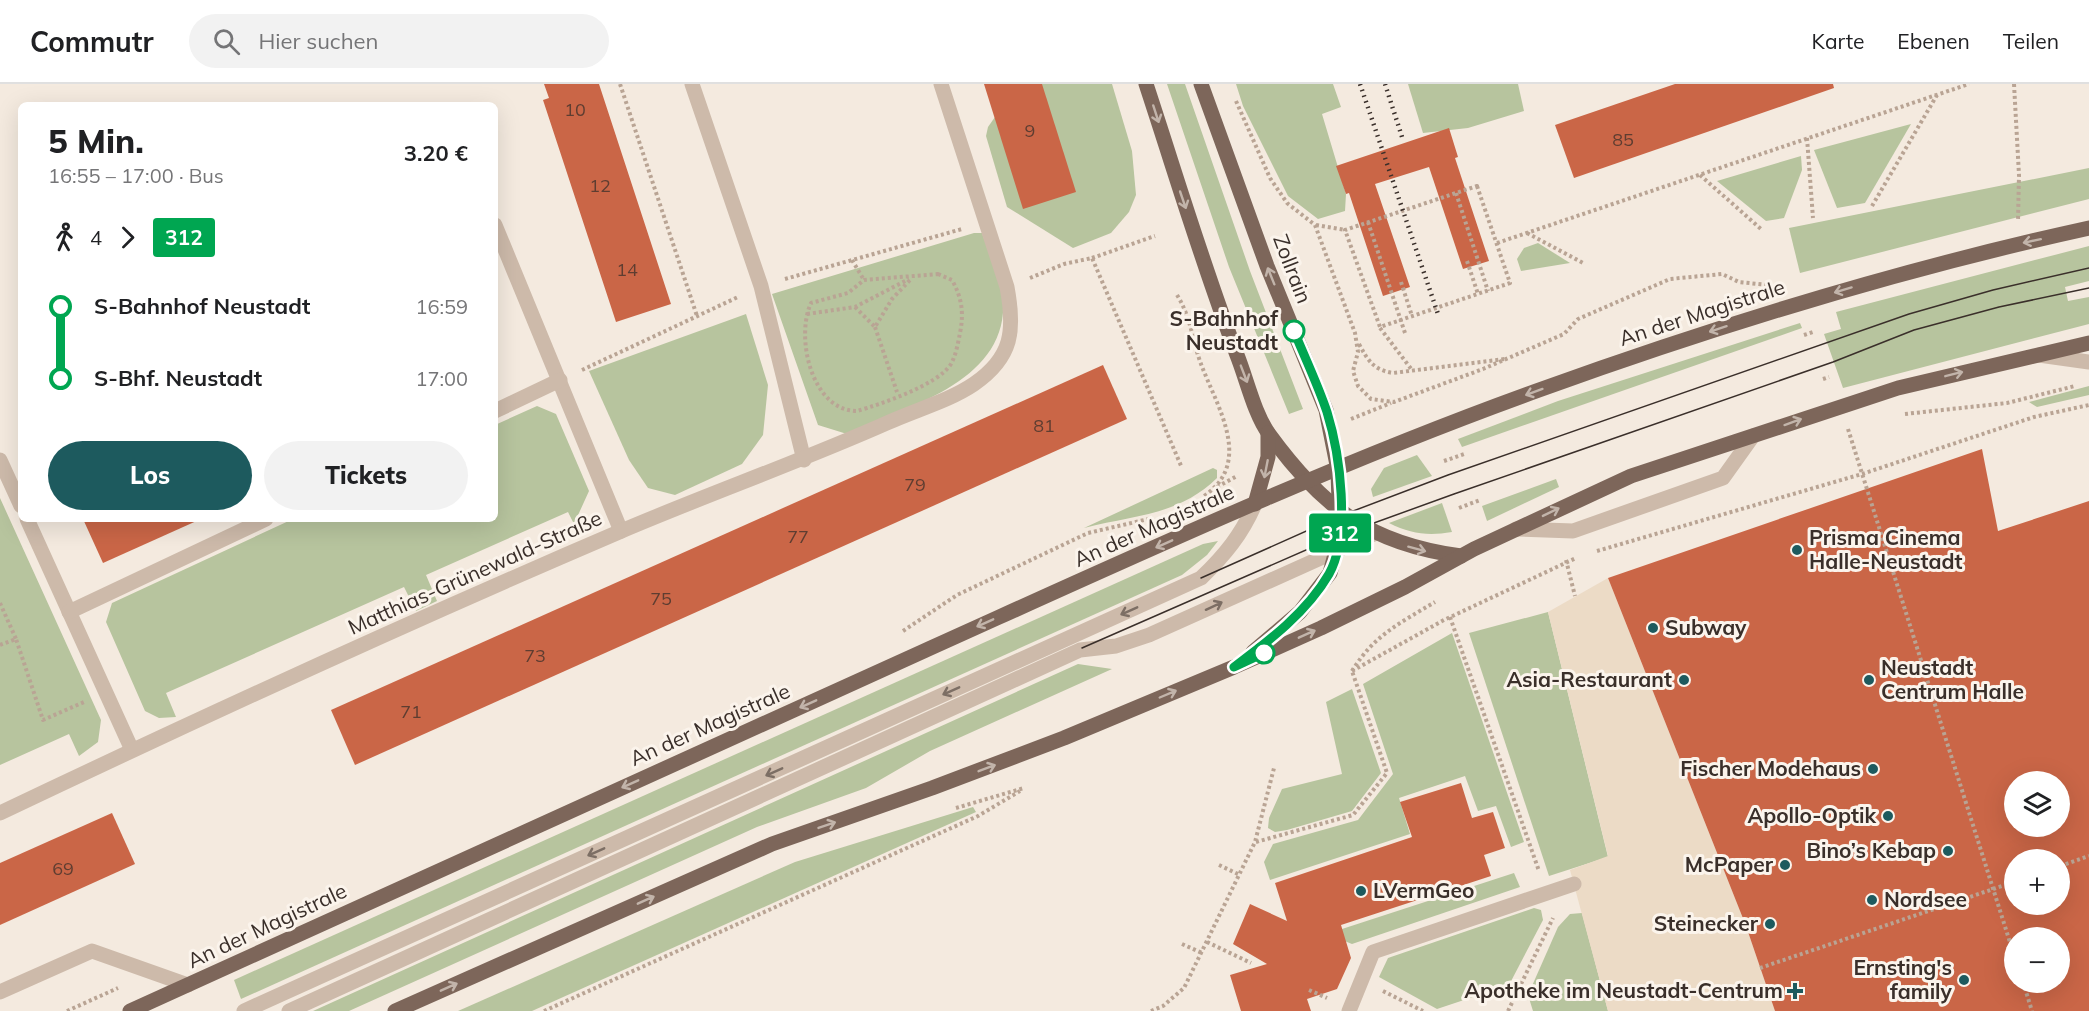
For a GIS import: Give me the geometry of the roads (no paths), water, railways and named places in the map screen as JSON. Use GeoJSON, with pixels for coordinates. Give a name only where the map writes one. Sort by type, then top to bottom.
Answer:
{"type":"FeatureCollection","features":[{"type":"Feature","properties":{"kind":"main road"},"geometry":{"type":"LineString","coordinates":[[1146,84],[1216,299],[1268,433],[1309,481],[1341,512],[1374,534],[1430,552],[1461,556]]}},
{"type":"Feature","properties":{"kind":"main road","name":"Zollrain"},"geometry":{"type":"LineString","coordinates":[[1201,84],[1267,266],[1326,410],[1338,470]]}},
{"type":"Feature","properties":{"kind":"main road","name":"An der Magistrale"},"geometry":{"type":"LineString","coordinates":[[130,1011],[1256,504],[1534,391],[1697,336],[1873,281],[2089,228]]}},
{"type":"Feature","properties":{"kind":"main road"},"geometry":{"type":"LineString","coordinates":[[406,1009],[772,844],[933,788],[1064,738],[1234,667],[1394,592],[1515,529],[1631,476],[1898,388],[2089,343]]}},
{"type":"Feature","properties":{"kind":"main road"},"geometry":{"type":"LineString","coordinates":[[1256,504],[1268,458],[1268,433]]}},
{"type":"Feature","properties":{"kind":"main road"},"geometry":{"type":"LineString","coordinates":[[1234,667],[1300,612],[1330,573],[1338,549],[1341,512],[1338,470]]}},
{"type":"Feature","properties":{"kind":"street"},"geometry":{"type":"LineString","coordinates":[[692,84],[761,286],[804,460]]}},
{"type":"Feature","properties":{"kind":"street","name":"Matthias-Grünewald-Straße"},"geometry":{"type":"LineString","coordinates":[[0,813],[132,750],[621,531],[804,460],[973,384],[1002,360],[1012,334],[1011,310],[1007,287],[941,84]]}},
{"type":"Feature","properties":{"kind":"street"},"geometry":{"type":"LineString","coordinates":[[498,232],[621,531]]}},
{"type":"Feature","properties":{"kind":"street"},"geometry":{"type":"LineString","coordinates":[[2036,355],[2089,362]]}},
{"type":"Feature","properties":{"kind":"street"},"geometry":{"type":"LineString","coordinates":[[498,410],[560,380]]}},
{"type":"Feature","properties":{"kind":"street"},"geometry":{"type":"LineString","coordinates":[[1515,529],[1573,531],[1723,478],[1753,436]]}},
{"type":"Feature","properties":{"kind":"street"},"geometry":{"type":"LineString","coordinates":[[0,460],[18,499]]}},
{"type":"Feature","properties":{"kind":"street"},"geometry":{"type":"LineString","coordinates":[[244,1011],[1202,578],[1227,553],[1244,529],[1256,504]]}},
{"type":"Feature","properties":{"kind":"street"},"geometry":{"type":"LineString","coordinates":[[28,522],[132,750]]}},
{"type":"Feature","properties":{"kind":"street"},"geometry":{"type":"LineString","coordinates":[[69,612],[260,522]]}},
{"type":"Feature","properties":{"kind":"street"},"geometry":{"type":"LineString","coordinates":[[292,1009],[1080,650],[1116,646],[1149,636],[1374,534]]}},
{"type":"Feature","properties":{"kind":"street"},"geometry":{"type":"LineString","coordinates":[[332,991],[1082,648]]}},
{"type":"Feature","properties":{"kind":"street"},"geometry":{"type":"LineString","coordinates":[[1349,1011],[1373,952],[1574,884]]}},
{"type":"Feature","properties":{"kind":"street"},"geometry":{"type":"LineString","coordinates":[[0,993],[92,951],[188,985]]}},
{"type":"Feature","properties":{"kind":"tram line"},"geometry":{"type":"LineString","coordinates":[[1201,578],[1340,516],[1448,475],[1909,314],[1993,290],[2089,268]]}},
{"type":"Feature","properties":{"kind":"tram line"},"geometry":{"type":"LineString","coordinates":[[1082,648],[1338,536],[1454,494],[1833,362],[1914,330],[1999,307],[2089,288]]}},
{"type":"Feature","properties":{"kind":"railway"},"geometry":{"type":"LineString","coordinates":[[1360,84],[1438,314]]}},
{"type":"Feature","properties":{"kind":"railway"},"geometry":{"type":"LineString","coordinates":[[1385,84],[1403,140]]}},
{"type":"Feature","properties":{"kind":"place","name":"S-Bahnhof Neustadt"},"geometry":{"type":"Point","coordinates":[1294,331]}},
{"type":"Feature","properties":{"kind":"place","name":"Prisma Cinema Halle-Neustadt"},"geometry":{"type":"Point","coordinates":[1797,550]}},
{"type":"Feature","properties":{"kind":"place","name":"Subway"},"geometry":{"type":"Point","coordinates":[1653,628]}},
{"type":"Feature","properties":{"kind":"place","name":"Asia-Restaurant"},"geometry":{"type":"Point","coordinates":[1684,680]}},
{"type":"Feature","properties":{"kind":"place","name":"Neustadt Centrum Halle"},"geometry":{"type":"Point","coordinates":[1869,680]}},
{"type":"Feature","properties":{"kind":"place","name":"Fischer Modehaus"},"geometry":{"type":"Point","coordinates":[1873,769]}},
{"type":"Feature","properties":{"kind":"place","name":"Apollo-Optik"},"geometry":{"type":"Point","coordinates":[1888,816]}},
{"type":"Feature","properties":{"kind":"place","name":"Bino’s Kebap"},"geometry":{"type":"Point","coordinates":[1948,851]}},
{"type":"Feature","properties":{"kind":"place","name":"McPaper"},"geometry":{"type":"Point","coordinates":[1785,865]}},
{"type":"Feature","properties":{"kind":"place","name":"LVermGeo"},"geometry":{"type":"Point","coordinates":[1361,891]}},
{"type":"Feature","properties":{"kind":"place","name":"Nordsee"},"geometry":{"type":"Point","coordinates":[1872,900]}},
{"type":"Feature","properties":{"kind":"place","name":"Steinecker"},"geometry":{"type":"Point","coordinates":[1770,924]}},
{"type":"Feature","properties":{"kind":"place","name":"Ernsting's family"},"geometry":{"type":"Point","coordinates":[1964,980]}},
{"type":"Feature","properties":{"kind":"place","name":"Apotheke im Neustadt-Centrum"},"geometry":{"type":"Point","coordinates":[1795,991]}}]}
